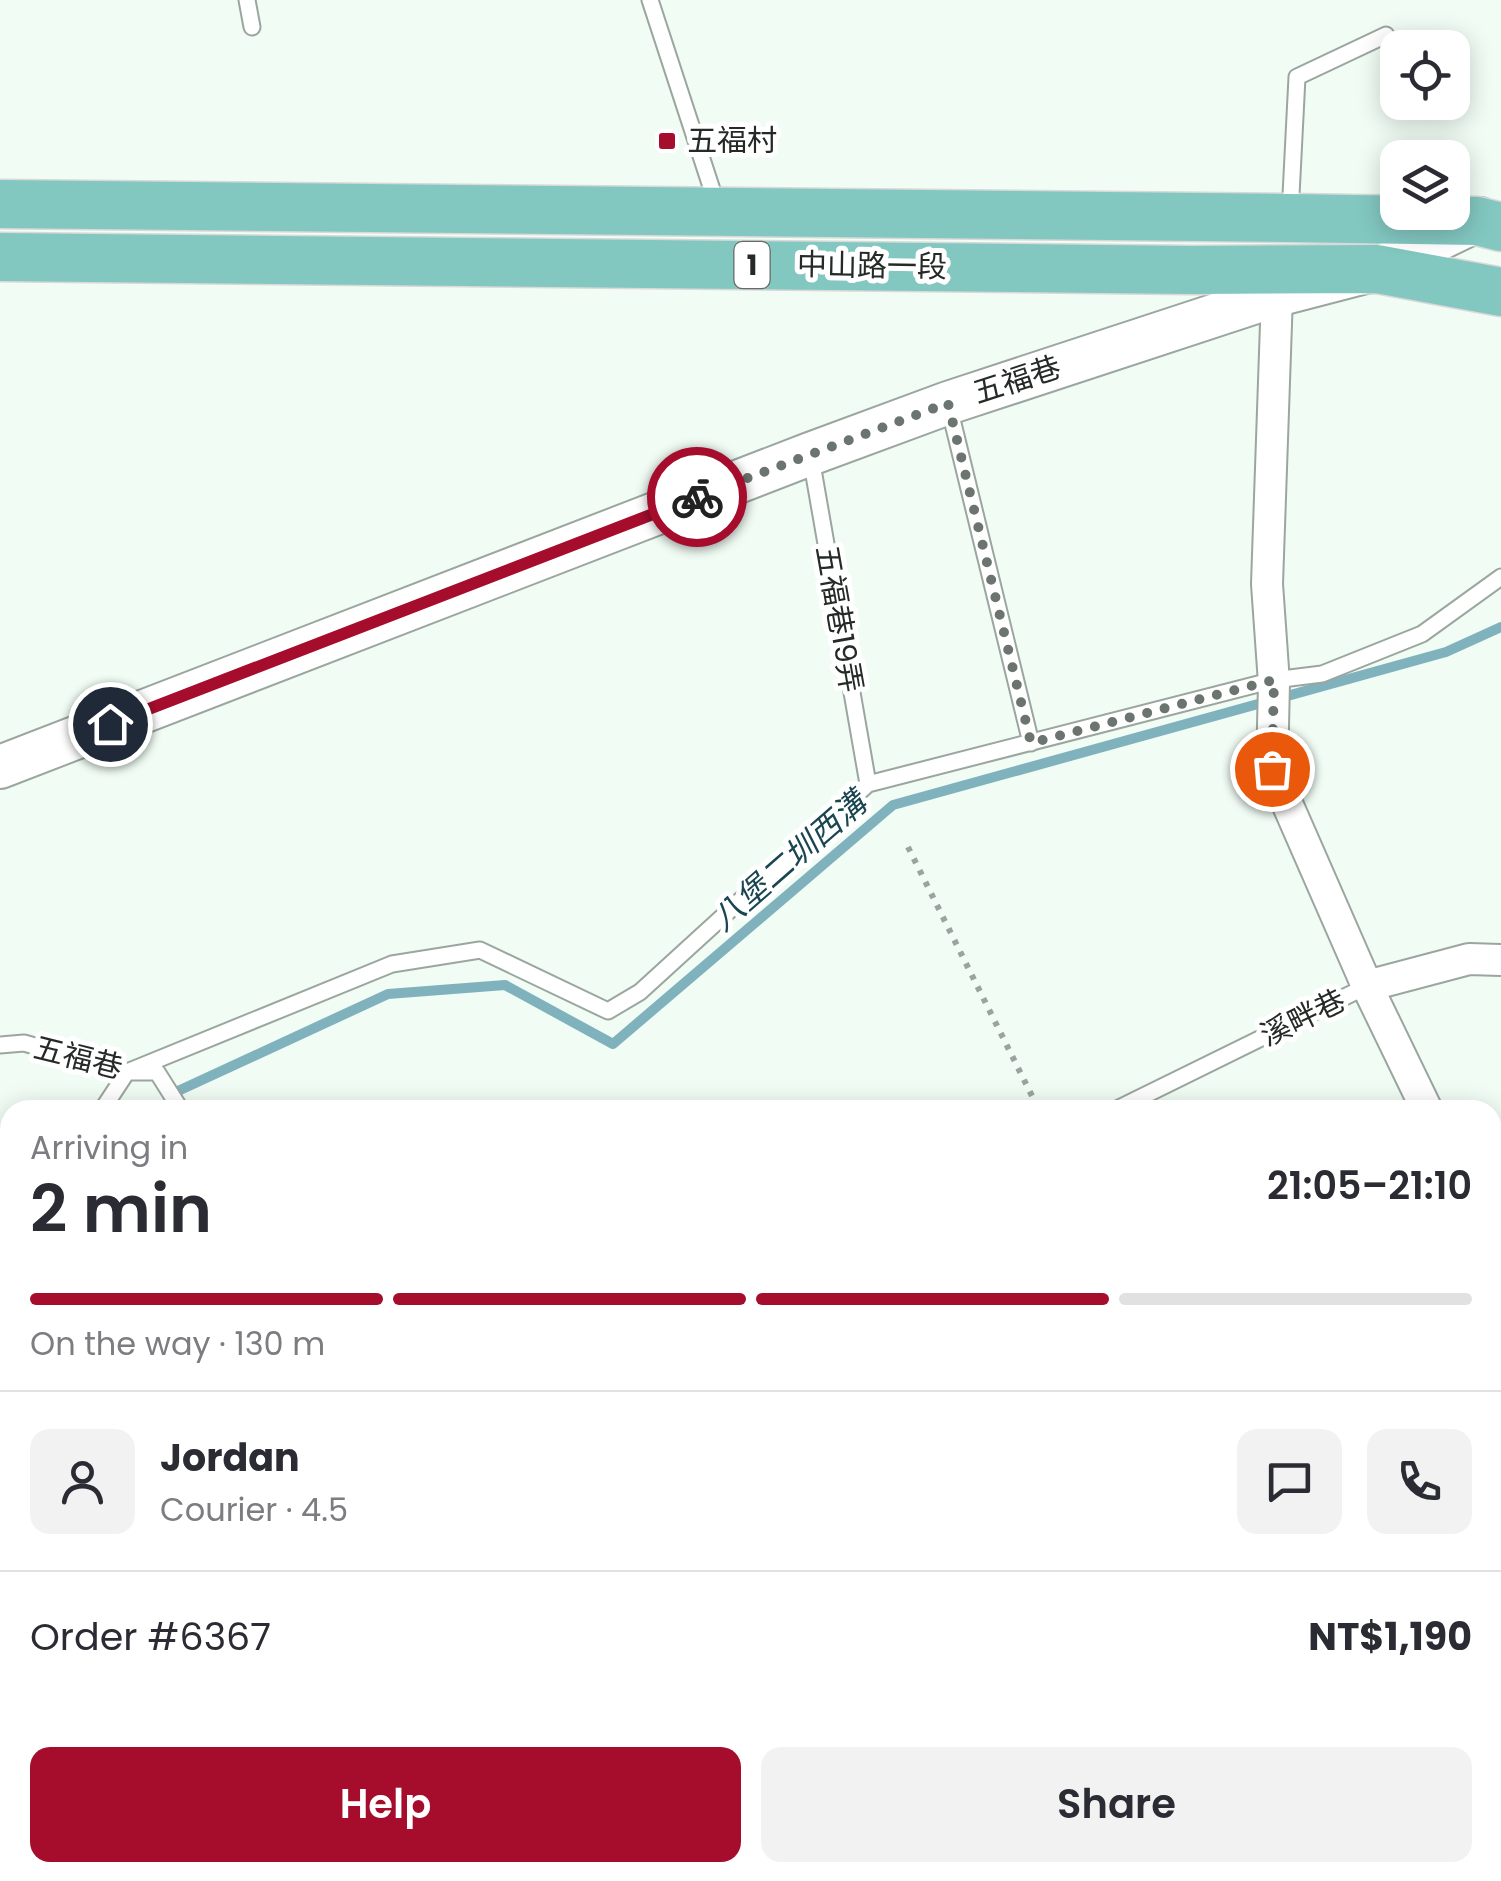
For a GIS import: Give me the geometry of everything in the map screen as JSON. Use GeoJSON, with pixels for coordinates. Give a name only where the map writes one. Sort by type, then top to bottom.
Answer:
{"type":"FeatureCollection","features":[{"type":"Feature","properties":{"kind":"main road","name":"中山路一段"},"geometry":{"type":"LineString","coordinates":[[0,204],[1493,218]]}},
{"type":"Feature","properties":{"kind":"main road","name":"中山路一段"},"geometry":{"type":"LineString","coordinates":[[0,258],[1378,269],[1501,292]]}},
{"type":"Feature","properties":{"kind":"street","name":"五福巷"},"geometry":{"type":"LineString","coordinates":[[0,766],[948,403],[1277,294],[1378,269],[1493,218]]}},
{"type":"Feature","properties":{"kind":"street"},"geometry":{"type":"LineString","coordinates":[[1277,294],[1267,584],[1274,682],[1272,769],[1367,986],[1422,1100]]}},
{"type":"Feature","properties":{"kind":"street","name":"溪畔巷"},"geometry":{"type":"LineString","coordinates":[[1367,986],[1468,958],[1501,960]]}},
{"type":"Feature","properties":{"kind":"lane"},"geometry":{"type":"LineString","coordinates":[[247,0],[252,27]]}},
{"type":"Feature","properties":{"kind":"lane"},"geometry":{"type":"LineString","coordinates":[[650,0],[720,213]]}},
{"type":"Feature","properties":{"kind":"lane"},"geometry":{"type":"LineString","coordinates":[[1290,218],[1297,77],[1380,38]]}},
{"type":"Feature","properties":{"kind":"lane"},"geometry":{"type":"LineString","coordinates":[[948,403],[1031,743]]}},
{"type":"Feature","properties":{"kind":"lane","name":"五福巷19弄"},"geometry":{"type":"LineString","coordinates":[[810,454],[868,784]]}},
{"type":"Feature","properties":{"kind":"lane"},"geometry":{"type":"LineString","coordinates":[[108,1100],[126,1072],[392,964],[480,950],[608,1011],[640,992],[868,784],[1274,682],[1322,674],[1422,634],[1501,578]]}},
{"type":"Feature","properties":{"kind":"lane","name":"溪畔巷"},"geometry":{"type":"LineString","coordinates":[[1135,1100],[1367,986]]}},
{"type":"Feature","properties":{"kind":"lane","name":"五福巷"},"geometry":{"type":"LineString","coordinates":[[0,1045],[24,1044],[126,1072],[157,1072],[175,1100]]}},
{"type":"Feature","properties":{"kind":"path"},"geometry":{"type":"LineString","coordinates":[[908,848],[1034,1100]]}},
{"type":"Feature","properties":{"kind":"waterway","name":"八堡二圳西溝"},"geometry":{"type":"LineString","coordinates":[[170,1100],[178,1091],[388,994],[505,985],[613,1044],[893,805],[1446,652],[1501,627]]}},
{"type":"Feature","properties":{"kind":"way so far"},"geometry":{"type":"LineString","coordinates":[[697,497],[948,403],[1031,743],[1274,680],[1272,769]]}},
{"type":"Feature","properties":{"kind":"place","name":"五福村"},"geometry":{"type":"Point","coordinates":[667,141]}},
{"type":"Feature","properties":{"kind":"route"},"geometry":{"type":"LineString","coordinates":[[110,724],[697,497]]}}]}
